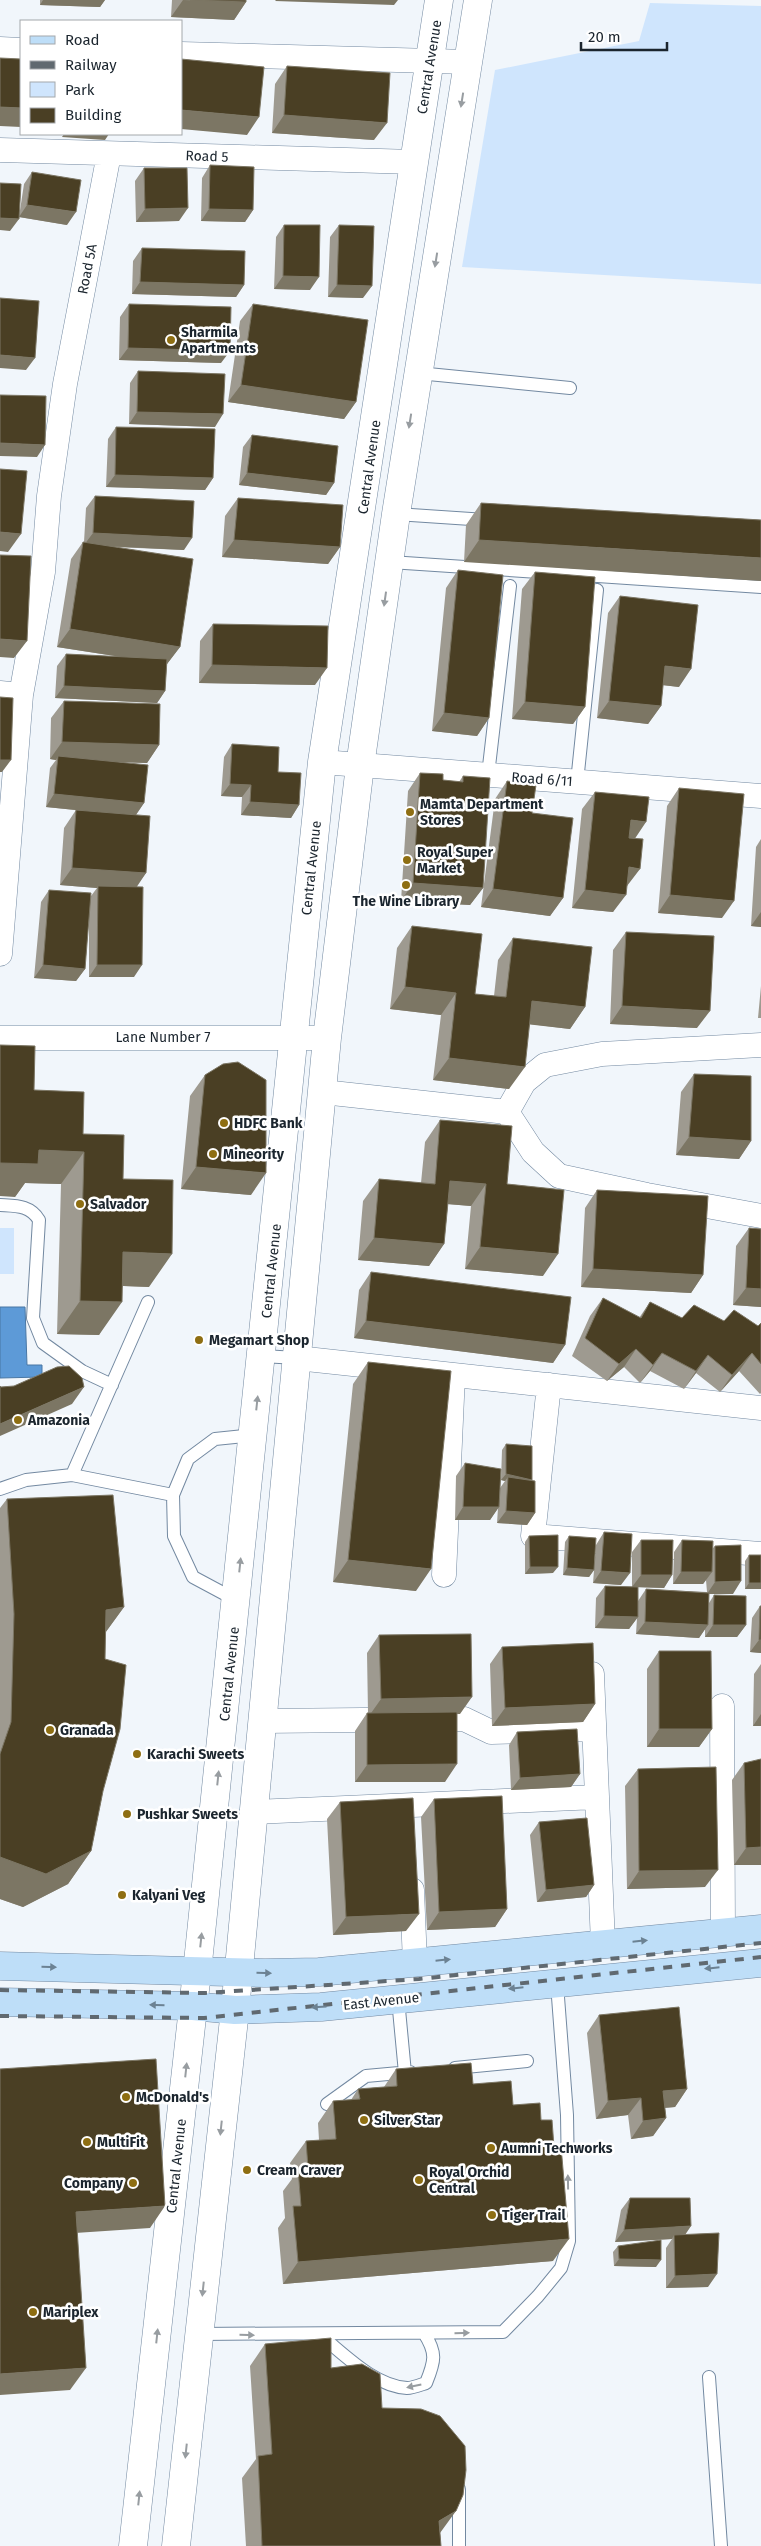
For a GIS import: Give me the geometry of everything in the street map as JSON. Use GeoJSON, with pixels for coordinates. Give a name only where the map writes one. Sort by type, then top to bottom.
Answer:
{"type":"FeatureCollection","features":[{"type":"Feature","properties":{"kind":"main road"},"geometry":{"type":"LineString","coordinates":[[0,1966],[237,1973],[319,1972],[761,1929]]}},
{"type":"Feature","properties":{"kind":"main road","name":"East Avenue"},"geometry":{"type":"LineString","coordinates":[[0,2002],[193,2006],[234,2010],[320,2007],[761,1963]]}},
{"type":"Feature","properties":{"kind":"street","name":"Central Avenue"},"geometry":{"type":"LineString","coordinates":[[133,2546],[254,1435],[322,762],[361,521],[439,0]]}},
{"type":"Feature","properties":{"kind":"street"},"geometry":{"type":"LineString","coordinates":[[176,2546],[234,2010],[327,1038],[360,766],[396,514],[478,0]]}},
{"type":"Feature","properties":{"kind":"street"},"geometry":{"type":"LineString","coordinates":[[0,49],[20,50]]}},
{"type":"Feature","properties":{"kind":"street"},"geometry":{"type":"LineString","coordinates":[[182,54],[468,62]]}},
{"type":"Feature","properties":{"kind":"street","name":"Road 5"},"geometry":{"type":"LineString","coordinates":[[0,150],[414,162]]}},
{"type":"Feature","properties":{"kind":"street","name":"Road 5A"},"geometry":{"type":"LineString","coordinates":[[0,954],[10,694],[43,572],[49,496],[65,384],[109,154]]}},
{"type":"Feature","properties":{"kind":"street","name":"Road 6/11"},"geometry":{"type":"LineString","coordinates":[[322,762],[761,796]]}},
{"type":"Feature","properties":{"kind":"street","name":"Lane Number 7"},"geometry":{"type":"LineString","coordinates":[[0,1038],[327,1038]]}},
{"type":"Feature","properties":{"kind":"street"},"geometry":{"type":"LineString","coordinates":[[507,1112],[524,1082],[545,1065],[602,1054],[761,1045]]}},
{"type":"Feature","properties":{"kind":"street"},"geometry":{"type":"LineString","coordinates":[[322,1092],[507,1112]]}},
{"type":"Feature","properties":{"kind":"street"},"geometry":{"type":"LineString","coordinates":[[507,1112],[533,1152],[559,1176],[647,1195],[761,1216]]}},
{"type":"Feature","properties":{"kind":"street"},"geometry":{"type":"LineString","coordinates":[[296,1358],[761,1408]]}},
{"type":"Feature","properties":{"kind":"street"},"geometry":{"type":"LineString","coordinates":[[444,1575],[454,1375]]}},
{"type":"Feature","properties":{"kind":"street"},"geometry":{"type":"LineString","coordinates":[[549,1385],[533,1536],[761,1554]]}},
{"type":"Feature","properties":{"kind":"street"},"geometry":{"type":"LineString","coordinates":[[592,1670],[603,1944]]}},
{"type":"Feature","properties":{"kind":"street"},"geometry":{"type":"LineString","coordinates":[[722,1706],[722,1933]]}},
{"type":"Feature","properties":{"kind":"street"},"geometry":{"type":"LineString","coordinates":[[261,1721],[464,1719],[491,1732],[594,1729]]}},
{"type":"Feature","properties":{"kind":"street"},"geometry":{"type":"LineString","coordinates":[[252,1812],[408,1815],[597,1797]]}},
{"type":"Feature","properties":{"kind":"street"},"geometry":{"type":"LineString","coordinates":[[411,1864],[415,1963]]}},
{"type":"Feature","properties":{"kind":"lane"},"geometry":{"type":"LineString","coordinates":[[418,373],[570,388]]}},
{"type":"Feature","properties":{"kind":"lane"},"geometry":{"type":"LineString","coordinates":[[396,514],[499,520]]}},
{"type":"Feature","properties":{"kind":"lane"},"geometry":{"type":"LineString","coordinates":[[390,562],[761,587]]}},
{"type":"Feature","properties":{"kind":"lane"},"geometry":{"type":"LineString","coordinates":[[488,776],[510,586]]}},
{"type":"Feature","properties":{"kind":"lane"},"geometry":{"type":"LineString","coordinates":[[577,782],[596,590]]}},
{"type":"Feature","properties":{"kind":"lane"},"geometry":{"type":"LineString","coordinates":[[0,1204],[24,1207],[34,1212],[39,1220],[33,1318],[43,1343],[82,1371],[112,1385]]}},
{"type":"Feature","properties":{"kind":"lane"},"geometry":{"type":"LineString","coordinates":[[72,1475],[148,1302]]}},
{"type":"Feature","properties":{"kind":"lane"},"geometry":{"type":"LineString","coordinates":[[262,1356],[296,1358]]}},
{"type":"Feature","properties":{"kind":"lane"},"geometry":{"type":"LineString","coordinates":[[236,1600],[193,1577],[174,1536],[173,1495],[188,1459],[215,1439],[254,1435]]}},
{"type":"Feature","properties":{"kind":"lane"},"geometry":{"type":"LineString","coordinates":[[0,1489],[26,1480],[72,1475],[173,1495]]}},
{"type":"Feature","properties":{"kind":"lane"},"geometry":{"type":"LineString","coordinates":[[198,2334],[320,2335],[503,2332],[538,2296],[561,2268],[569,2241],[567,2115],[557,1984]]}},
{"type":"Feature","properties":{"kind":"lane"},"geometry":{"type":"LineString","coordinates":[[398,1999],[405,2073]]}},
{"type":"Feature","properties":{"kind":"lane"},"geometry":{"type":"LineString","coordinates":[[443,2069],[527,2061]]}},
{"type":"Feature","properties":{"kind":"lane"},"geometry":{"type":"LineString","coordinates":[[328,2104],[366,2076],[424,2071]]}},
{"type":"Feature","properties":{"kind":"lane"},"geometry":{"type":"LineString","coordinates":[[320,2335],[359,2366],[389,2385],[408,2388],[426,2383],[432,2369],[434,2348],[424,2333]]}},
{"type":"Feature","properties":{"kind":"lane"},"geometry":{"type":"LineString","coordinates":[[709,2377],[721,2546]]}},
{"type":"Feature","properties":{"kind":"lane"},"geometry":{"type":"LineString","coordinates":[[459,2478],[459,2546]]}},
{"type":"Feature","properties":{"kind":"green space"},"geometry":{"type":"Polygon","coordinates":[[[650,3],[761,6],[761,284],[462,267],[495,70],[639,41],[650,3]]]}},
{"type":"Feature","properties":{"kind":"green space"},"geometry":{"type":"Polygon","coordinates":[[[0,1228],[14,1228],[14,1274],[0,1274],[0,1228]]]}},
{"type":"Feature","properties":{"kind":"water"},"geometry":{"type":"Polygon","coordinates":[[[0,1307],[25,1307],[27,1365],[42,1365],[42,1377],[0,1378],[0,1307]]]}},
{"type":"Feature","properties":{"kind":"building"},"geometry":{"type":"Polygon","coordinates":[[[190,0],[246,0],[246,2],[190,0]]]}},
{"type":"Feature","properties":{"kind":"building"},"geometry":{"type":"Polygon","coordinates":[[[0,58],[20,59],[20,108],[0,107],[0,58]]]}},
{"type":"Feature","properties":{"kind":"building"},"geometry":{"type":"Polygon","coordinates":[[[182,59],[264,67],[259,117],[182,110],[182,59]]]}},
{"type":"Feature","properties":{"kind":"building"},"geometry":{"type":"Polygon","coordinates":[[[287,66],[390,73],[387,123],[284,115],[287,66]]]}},
{"type":"Feature","properties":{"kind":"building"},"geometry":{"type":"Polygon","coordinates":[[[210,165],[254,167],[253,210],[209,209],[210,165]]]}},
{"type":"Feature","properties":{"kind":"building"},"geometry":{"type":"Polygon","coordinates":[[[144,168],[187,168],[188,208],[145,209],[144,168]]]}},
{"type":"Feature","properties":{"kind":"building"},"geometry":{"type":"Polygon","coordinates":[[[32,172],[81,180],[76,212],[27,205],[32,172]]]}},
{"type":"Feature","properties":{"kind":"building"},"geometry":{"type":"Polygon","coordinates":[[[0,183],[21,184],[19,219],[0,218],[0,183]]]}},
{"type":"Feature","properties":{"kind":"building"},"geometry":{"type":"Polygon","coordinates":[[[284,225],[320,225],[319,277],[283,276],[284,225]]]}},
{"type":"Feature","properties":{"kind":"building"},"geometry":{"type":"Polygon","coordinates":[[[339,225],[374,226],[372,286],[337,285],[339,225]]]}},
{"type":"Feature","properties":{"kind":"building"},"geometry":{"type":"Polygon","coordinates":[[[142,248],[245,251],[244,285],[140,282],[142,248]]]}},
{"type":"Feature","properties":{"kind":"building"},"geometry":{"type":"Polygon","coordinates":[[[0,298],[39,301],[35,358],[0,355],[0,298]]]}},
{"type":"Feature","properties":{"kind":"building","name":"Sharmila Apartments"},"geometry":{"type":"Polygon","coordinates":[[[129,304],[231,307],[230,351],[128,348],[129,304]]]}},
{"type":"Feature","properties":{"kind":"building"},"geometry":{"type":"Polygon","coordinates":[[[253,304],[368,320],[356,402],[241,385],[253,304]]]}},
{"type":"Feature","properties":{"kind":"building"},"geometry":{"type":"Polygon","coordinates":[[[138,371],[225,374],[223,414],[137,412],[138,371]]]}},
{"type":"Feature","properties":{"kind":"building"},"geometry":{"type":"Polygon","coordinates":[[[0,395],[46,396],[45,445],[0,443],[0,395]]]}},
{"type":"Feature","properties":{"kind":"building"},"geometry":{"type":"Polygon","coordinates":[[[116,427],[215,429],[213,478],[115,475],[116,427]]]}},
{"type":"Feature","properties":{"kind":"building"},"geometry":{"type":"Polygon","coordinates":[[[252,435],[338,446],[334,483],[247,473],[252,435]]]}},
{"type":"Feature","properties":{"kind":"building"},"geometry":{"type":"Polygon","coordinates":[[[0,469],[27,471],[21,534],[0,532],[0,469]]]}},
{"type":"Feature","properties":{"kind":"building"},"geometry":{"type":"Polygon","coordinates":[[[95,496],[194,501],[192,538],[93,533],[95,496]]]}},
{"type":"Feature","properties":{"kind":"building"},"geometry":{"type":"Polygon","coordinates":[[[238,498],[343,505],[340,547],[234,540],[238,498]]]}},
{"type":"Feature","properties":{"kind":"building"},"geometry":{"type":"Polygon","coordinates":[[[481,503],[761,520],[761,558],[479,540],[481,503]]]}},
{"type":"Feature","properties":{"kind":"building"},"geometry":{"type":"Polygon","coordinates":[[[83,542],[193,559],[180,647],[70,629],[83,542]]]}},
{"type":"Feature","properties":{"kind":"building"},"geometry":{"type":"Polygon","coordinates":[[[0,555],[31,556],[27,641],[0,639],[0,555]]]}},
{"type":"Feature","properties":{"kind":"building"},"geometry":{"type":"Polygon","coordinates":[[[458,570],[503,575],[489,718],[444,713],[458,570]]]}},
{"type":"Feature","properties":{"kind":"building"},"geometry":{"type":"Polygon","coordinates":[[[535,572],[595,577],[585,707],[525,702],[535,572]]]}},
{"type":"Feature","properties":{"kind":"building"},"geometry":{"type":"Polygon","coordinates":[[[620,596],[698,605],[691,669],[665,666],[661,706],[609,701],[620,596]]]}},
{"type":"Feature","properties":{"kind":"building"},"geometry":{"type":"Polygon","coordinates":[[[213,624],[328,626],[327,668],[212,665],[213,624]]]}},
{"type":"Feature","properties":{"kind":"building"},"geometry":{"type":"Polygon","coordinates":[[[66,654],[167,659],[165,691],[64,686],[66,654]]]}},
{"type":"Feature","properties":{"kind":"building"},"geometry":{"type":"Polygon","coordinates":[[[0,697],[13,698],[11,760],[0,760],[0,697]]]}},
{"type":"Feature","properties":{"kind":"building"},"geometry":{"type":"Polygon","coordinates":[[[64,701],[160,704],[159,745],[62,742],[64,701]]]}},
{"type":"Feature","properties":{"kind":"building"},"geometry":{"type":"Polygon","coordinates":[[[232,744],[279,747],[278,772],[301,773],[299,805],[250,802],[251,785],[230,784],[232,744]]]}},
{"type":"Feature","properties":{"kind":"building"},"geometry":{"type":"Polygon","coordinates":[[[58,756],[148,765],[144,803],[54,794],[58,756]]]}},
{"type":"Feature","properties":{"kind":"building"},"geometry":{"type":"Polygon","coordinates":[[[420,773],[443,774],[443,780],[463,782],[463,776],[490,778],[483,888],[413,883],[420,773]]]}},
{"type":"Feature","properties":{"kind":"building"},"geometry":{"type":"Polygon","coordinates":[[[507,781],[536,785],[532,813],[573,818],[563,898],[493,889],[507,781]]]}},
{"type":"Feature","properties":{"kind":"building"},"geometry":{"type":"Polygon","coordinates":[[[679,788],[744,794],[734,901],[670,895],[679,788]]]}},
{"type":"Feature","properties":{"kind":"building"},"geometry":{"type":"Polygon","coordinates":[[[595,792],[649,797],[646,822],[631,820],[629,838],[643,839],[640,869],[629,867],[626,895],[585,890],[595,792]]]}},
{"type":"Feature","properties":{"kind":"building"},"geometry":{"type":"Polygon","coordinates":[[[76,810],[150,816],[146,873],[72,868],[76,810]]]}},
{"type":"Feature","properties":{"kind":"building"},"geometry":{"type":"Polygon","coordinates":[[[98,886],[143,887],[142,965],[97,965],[98,886]]]}},
{"type":"Feature","properties":{"kind":"building"},"geometry":{"type":"Polygon","coordinates":[[[49,890],[91,893],[85,969],[43,965],[49,890]]]}},
{"type":"Feature","properties":{"kind":"building"},"geometry":{"type":"Polygon","coordinates":[[[412,926],[482,934],[475,994],[506,997],[513,938],[592,947],[585,1007],[532,1001],[525,1067],[449,1058],[456,993],[405,987],[412,926]]]}},
{"type":"Feature","properties":{"kind":"building"},"geometry":{"type":"Polygon","coordinates":[[[626,932],[714,936],[710,1011],[622,1006],[626,932]]]}},
{"type":"Feature","properties":{"kind":"building"},"geometry":{"type":"Polygon","coordinates":[[[0,1045],[35,1046],[34,1090],[84,1092],[83,1134],[124,1135],[123,1179],[173,1180],[172,1254],[123,1252],[122,1302],[80,1301],[84,1152],[39,1150],[38,1164],[0,1163],[0,1045]]]}},
{"type":"Feature","properties":{"kind":"building"},"geometry":{"type":"Polygon","coordinates":[[[238,1062],[266,1080],[266,1173],[196,1167],[205,1075],[223,1064],[238,1062]]]}},
{"type":"Feature","properties":{"kind":"building"},"geometry":{"type":"Polygon","coordinates":[[[694,1074],[751,1076],[751,1141],[689,1137],[694,1074]]]}},
{"type":"Feature","properties":{"kind":"building"},"geometry":{"type":"Polygon","coordinates":[[[440,1120],[512,1126],[507,1184],[564,1190],[558,1254],[480,1247],[486,1184],[450,1181],[444,1244],[374,1238],[379,1179],[435,1184],[440,1120]]]}},
{"type":"Feature","properties":{"kind":"building"},"geometry":{"type":"Polygon","coordinates":[[[597,1190],[708,1196],[703,1275],[593,1269],[597,1190]]]}},
{"type":"Feature","properties":{"kind":"building"},"geometry":{"type":"Polygon","coordinates":[[[749,1228],[761,1229],[761,1289],[746,1288],[749,1228]]]}},
{"type":"Feature","properties":{"kind":"building"},"geometry":{"type":"Polygon","coordinates":[[[371,1272],[571,1297],[565,1345],[366,1321],[371,1272]]]}},
{"type":"Feature","properties":{"kind":"building"},"geometry":{"type":"Polygon","coordinates":[[[603,1298],[641,1318],[650,1302],[682,1318],[694,1305],[724,1321],[734,1310],[758,1326],[761,1323],[761,1364],[752,1353],[732,1375],[708,1355],[696,1371],[662,1353],[653,1365],[636,1349],[619,1364],[585,1338],[603,1298]]]}},
{"type":"Feature","properties":{"kind":"building"},"geometry":{"type":"Polygon","coordinates":[[[368,1362],[451,1371],[431,1569],[348,1560],[368,1362]]]}},
{"type":"Feature","properties":{"kind":"building"},"geometry":{"type":"Polygon","coordinates":[[[69,1366],[82,1378],[84,1387],[0,1424],[0,1386],[14,1386],[57,1367],[69,1366]]]}},
{"type":"Feature","properties":{"kind":"building"},"geometry":{"type":"Polygon","coordinates":[[[506,1444],[532,1446],[532,1480],[506,1474],[506,1444]]]}},
{"type":"Feature","properties":{"kind":"building"},"geometry":{"type":"Polygon","coordinates":[[[465,1463],[501,1469],[499,1507],[463,1507],[465,1463]]]}},
{"type":"Feature","properties":{"kind":"building"},"geometry":{"type":"Polygon","coordinates":[[[508,1477],[535,1481],[535,1513],[506,1511],[508,1477]]]}},
{"type":"Feature","properties":{"kind":"building","name":"Granada"},"geometry":{"type":"Polygon","coordinates":[[[113,1495],[124,1607],[106,1610],[105,1659],[126,1665],[120,1729],[103,1791],[91,1851],[46,1874],[0,1857],[0,1754],[11,1722],[14,1614],[7,1499],[113,1495]]]}},
{"type":"Feature","properties":{"kind":"building"},"geometry":{"type":"Polygon","coordinates":[[[604,1532],[632,1534],[630,1573],[601,1571],[604,1532]]]}},
{"type":"Feature","properties":{"kind":"building"},"geometry":{"type":"Polygon","coordinates":[[[558,1535],[558,1567],[530,1567],[529,1536],[558,1535]]]}},
{"type":"Feature","properties":{"kind":"building"},"geometry":{"type":"Polygon","coordinates":[[[569,1536],[596,1538],[594,1570],[567,1568],[569,1536]]]}},
{"type":"Feature","properties":{"kind":"building"},"geometry":{"type":"Polygon","coordinates":[[[641,1540],[673,1540],[672,1575],[641,1575],[641,1540]]]}},
{"type":"Feature","properties":{"kind":"building"},"geometry":{"type":"Polygon","coordinates":[[[682,1540],[713,1541],[712,1572],[681,1572],[682,1540]]]}},
{"type":"Feature","properties":{"kind":"building"},"geometry":{"type":"Polygon","coordinates":[[[741,1545],[741,1581],[715,1582],[715,1546],[741,1545]]]}},
{"type":"Feature","properties":{"kind":"building"},"geometry":{"type":"Polygon","coordinates":[[[749,1555],[761,1555],[761,1583],[749,1583],[749,1555]]]}},
{"type":"Feature","properties":{"kind":"building"},"geometry":{"type":"Polygon","coordinates":[[[605,1586],[638,1587],[638,1617],[604,1616],[605,1586]]]}},
{"type":"Feature","properties":{"kind":"building"},"geometry":{"type":"Polygon","coordinates":[[[646,1589],[709,1593],[708,1625],[645,1622],[646,1589]]]}},
{"type":"Feature","properties":{"kind":"building"},"geometry":{"type":"Polygon","coordinates":[[[714,1595],[746,1596],[746,1625],[713,1625],[714,1595]]]}},
{"type":"Feature","properties":{"kind":"building"},"geometry":{"type":"Polygon","coordinates":[[[760,1606],[761,1640],[759,1640],[760,1606]]]}},
{"type":"Feature","properties":{"kind":"building"},"geometry":{"type":"Polygon","coordinates":[[[471,1634],[472,1697],[381,1699],[379,1635],[471,1634]]]}},
{"type":"Feature","properties":{"kind":"building"},"geometry":{"type":"Polygon","coordinates":[[[593,1643],[595,1704],[505,1708],[502,1647],[593,1643]]]}},
{"type":"Feature","properties":{"kind":"building"},"geometry":{"type":"Polygon","coordinates":[[[659,1651],[711,1651],[712,1729],[659,1729],[659,1651]]]}},
{"type":"Feature","properties":{"kind":"building"},"geometry":{"type":"Polygon","coordinates":[[[457,1712],[457,1764],[367,1765],[367,1713],[457,1712]]]}},
{"type":"Feature","properties":{"kind":"building"},"geometry":{"type":"Polygon","coordinates":[[[577,1729],[580,1774],[520,1778],[517,1732],[577,1729]]]}},
{"type":"Feature","properties":{"kind":"building"},"geometry":{"type":"Polygon","coordinates":[[[761,1759],[761,1847],[746,1848],[744,1763],[761,1759]]]}},
{"type":"Feature","properties":{"kind":"building"},"geometry":{"type":"Polygon","coordinates":[[[716,1767],[718,1870],[639,1871],[638,1769],[716,1767]]]}},
{"type":"Feature","properties":{"kind":"building"},"geometry":{"type":"Polygon","coordinates":[[[502,1796],[507,1909],[439,1912],[434,1799],[502,1796]]]}},
{"type":"Feature","properties":{"kind":"building"},"geometry":{"type":"Polygon","coordinates":[[[413,1798],[419,1914],[346,1917],[340,1802],[413,1798]]]}},
{"type":"Feature","properties":{"kind":"building"},"geometry":{"type":"Polygon","coordinates":[[[587,1818],[594,1885],[546,1890],[539,1822],[587,1818]]]}},
{"type":"Feature","properties":{"kind":"building"},"geometry":{"type":"Polygon","coordinates":[[[679,2007],[687,2089],[663,2091],[666,2118],[643,2121],[641,2098],[608,2101],[599,2015],[679,2007]]]}},
{"type":"Feature","properties":{"kind":"building","name":"Mariplex"},"geometry":{"type":"Polygon","coordinates":[[[156,2059],[165,2206],[76,2212],[86,2368],[0,2374],[0,2069],[156,2059]]]}},
{"type":"Feature","properties":{"kind":"building","name":"Royal Orchid Central"},"geometry":{"type":"Polygon","coordinates":[[[471,2063],[473,2084],[511,2081],[513,2105],[540,2103],[541,2120],[552,2120],[554,2147],[561,2146],[569,2239],[298,2262],[293,2206],[301,2206],[298,2169],[308,2168],[306,2141],[336,2139],[333,2101],[360,2099],[358,2089],[397,2086],[396,2069],[471,2063]]]}},
{"type":"Feature","properties":{"kind":"building"},"geometry":{"type":"Polygon","coordinates":[[[630,2198],[690,2198],[691,2226],[624,2230],[630,2198]]]}},
{"type":"Feature","properties":{"kind":"building"},"geometry":{"type":"Polygon","coordinates":[[[719,2233],[717,2274],[675,2276],[674,2235],[719,2233]]]}},
{"type":"Feature","properties":{"kind":"building"},"geometry":{"type":"Polygon","coordinates":[[[661,2240],[661,2260],[619,2259],[618,2246],[661,2240]]]}},
{"type":"Feature","properties":{"kind":"building"},"geometry":{"type":"Polygon","coordinates":[[[331,2338],[331,2368],[362,2364],[380,2374],[382,2408],[421,2409],[440,2416],[465,2446],[466,2470],[463,2495],[456,2511],[439,2521],[441,2546],[262,2546],[258,2456],[272,2454],[265,2344],[331,2338]]]}},
{"type":"Feature","properties":{"kind":"railway"},"geometry":{"type":"LineString","coordinates":[[0,1990],[205,1993],[419,1979],[761,1943]]}},
{"type":"Feature","properties":{"kind":"railway"},"geometry":{"type":"LineString","coordinates":[[0,2016],[204,2018],[761,1957]]}},
{"type":"Feature","properties":{"kind":"place","name":"Sharmila Apartments"},"geometry":{"type":"Point","coordinates":[171,340]}},
{"type":"Feature","properties":{"kind":"place","name":"Mamta Department Stores"},"geometry":{"type":"Point","coordinates":[410,812]}},
{"type":"Feature","properties":{"kind":"place","name":"Royal Super Market"},"geometry":{"type":"Point","coordinates":[407,860]}},
{"type":"Feature","properties":{"kind":"place","name":"The Wine Library"},"geometry":{"type":"Point","coordinates":[406,885]}},
{"type":"Feature","properties":{"kind":"place","name":"HDFC Bank"},"geometry":{"type":"Point","coordinates":[224,1123]}},
{"type":"Feature","properties":{"kind":"place","name":"Mineority"},"geometry":{"type":"Point","coordinates":[213,1154]}},
{"type":"Feature","properties":{"kind":"place","name":"Salvador"},"geometry":{"type":"Point","coordinates":[80,1204]}},
{"type":"Feature","properties":{"kind":"place","name":"Megamart Shop"},"geometry":{"type":"Point","coordinates":[199,1340]}},
{"type":"Feature","properties":{"kind":"place","name":"Amazonia"},"geometry":{"type":"Point","coordinates":[18,1420]}},
{"type":"Feature","properties":{"kind":"place","name":"Granada"},"geometry":{"type":"Point","coordinates":[50,1730]}},
{"type":"Feature","properties":{"kind":"place","name":"Karachi Sweets"},"geometry":{"type":"Point","coordinates":[137,1754]}},
{"type":"Feature","properties":{"kind":"place","name":"Pushkar Sweets"},"geometry":{"type":"Point","coordinates":[127,1814]}},
{"type":"Feature","properties":{"kind":"place","name":"Kalyani Veg"},"geometry":{"type":"Point","coordinates":[122,1895]}},
{"type":"Feature","properties":{"kind":"place","name":"McDonald's"},"geometry":{"type":"Point","coordinates":[126,2097]}},
{"type":"Feature","properties":{"kind":"place","name":"Silver Star"},"geometry":{"type":"Point","coordinates":[364,2120]}},
{"type":"Feature","properties":{"kind":"place","name":"MultiFit"},"geometry":{"type":"Point","coordinates":[87,2142]}},
{"type":"Feature","properties":{"kind":"place","name":"Aumni Techworks"},"geometry":{"type":"Point","coordinates":[491,2148]}},
{"type":"Feature","properties":{"kind":"place","name":"Cream Craver"},"geometry":{"type":"Point","coordinates":[247,2170]}},
{"type":"Feature","properties":{"kind":"place","name":"Royal Orchid Central"},"geometry":{"type":"Point","coordinates":[419,2180]}},
{"type":"Feature","properties":{"kind":"place","name":"Company"},"geometry":{"type":"Point","coordinates":[133,2183]}},
{"type":"Feature","properties":{"kind":"place","name":"Tiger Trail"},"geometry":{"type":"Point","coordinates":[492,2215]}},
{"type":"Feature","properties":{"kind":"place","name":"Mariplex"},"geometry":{"type":"Point","coordinates":[33,2312]}}]}
